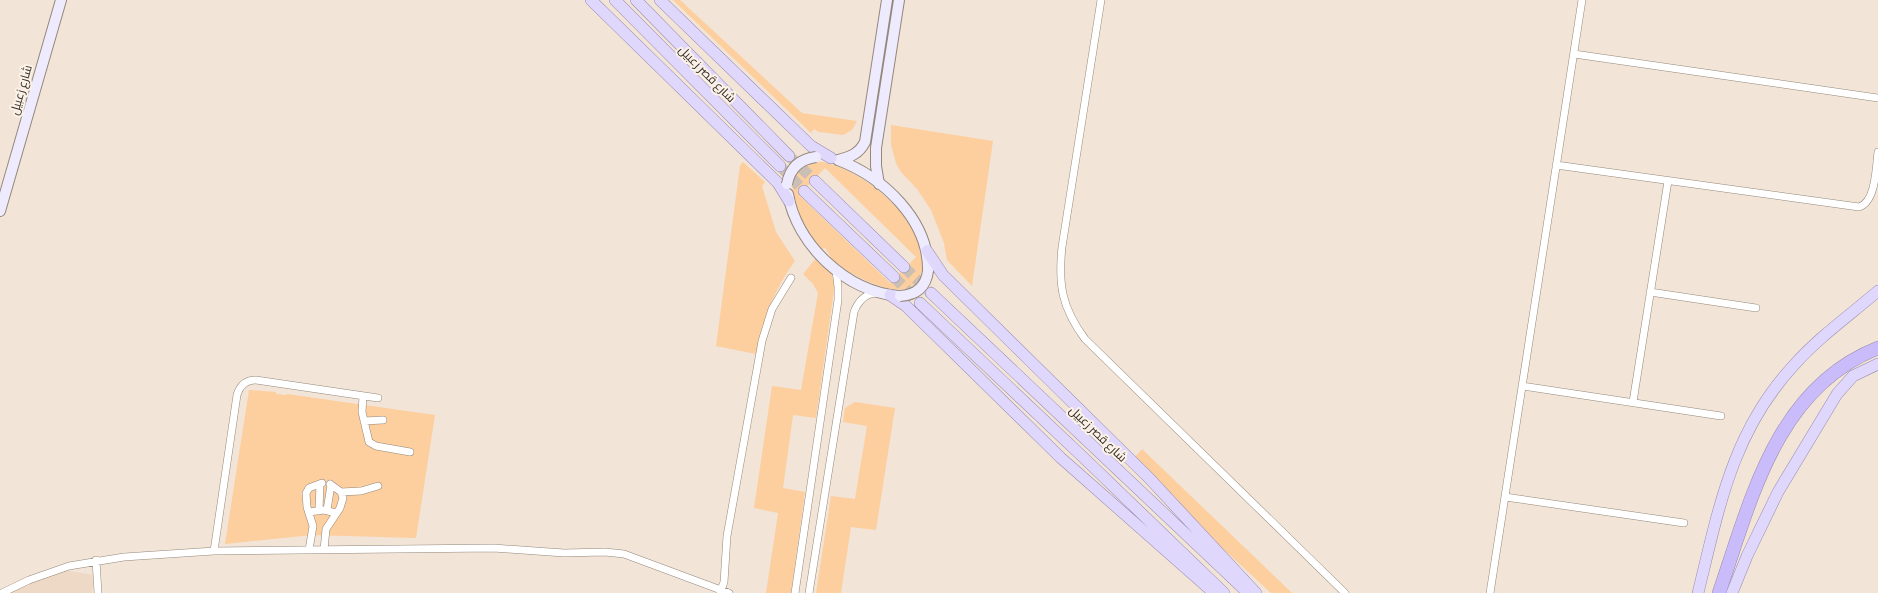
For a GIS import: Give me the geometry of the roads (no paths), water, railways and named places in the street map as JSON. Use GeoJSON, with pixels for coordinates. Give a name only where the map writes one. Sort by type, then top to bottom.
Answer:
{"type":"FeatureCollection","features":[{"type":"Feature","properties":{"kind":"highway"},"geometry":{"type":"LineString","coordinates":[[1719,593],[1762,469],[1773,446],[1792,418],[1814,391],[1835,372],[1878,348]]}},
{"type":"Feature","properties":{"kind":"main road"},"geometry":{"type":"LineString","coordinates":[[591,0],[778,183],[789,201]]}},
{"type":"Feature","properties":{"kind":"main road","name":"شارع قصر زعبيل"},"geometry":{"type":"LineString","coordinates":[[615,0],[780,166]]}},
{"type":"Feature","properties":{"kind":"main road","name":"شارع قصر زعبيل"},"geometry":{"type":"LineString","coordinates":[[636,0],[789,156]]}},
{"type":"Feature","properties":{"kind":"main road"},"geometry":{"type":"LineString","coordinates":[[660,0],[811,146],[834,159]]}},
{"type":"Feature","properties":{"kind":"main road"},"geometry":{"type":"LineString","coordinates":[[815,181],[904,267]]}},
{"type":"Feature","properties":{"kind":"main road"},"geometry":{"type":"LineString","coordinates":[[804,191],[894,277]]}},
{"type":"Feature","properties":{"kind":"main road"},"geometry":{"type":"LineString","coordinates":[[927,251],[944,275],[1149,478],[1256,593]]}},
{"type":"Feature","properties":{"kind":"main road"},"geometry":{"type":"LineString","coordinates":[[1698,593],[1720,502],[1732,464],[1754,419],[1776,386],[1806,352],[1878,291]]}},
{"type":"Feature","properties":{"kind":"main road","name":"شارع قصر زعبيل"},"geometry":{"type":"LineString","coordinates":[[931,293],[1248,593]]}},
{"type":"Feature","properties":{"kind":"main road"},"geometry":{"type":"LineString","coordinates":[[890,295],[906,306],[1061,458],[1214,593]]}},
{"type":"Feature","properties":{"kind":"main road"},"geometry":{"type":"LineString","coordinates":[[920,303],[1224,593]]}},
{"type":"Feature","properties":{"kind":"main road"},"geometry":{"type":"LineString","coordinates":[[1732,593],[1747,556],[1778,492],[1837,394],[1853,376],[1878,364]]}},
{"type":"Feature","properties":{"kind":"street","name":"شارع زعبيل"},"geometry":{"type":"LineString","coordinates":[[0,211],[61,0]]}},
{"type":"Feature","properties":{"kind":"street"},"geometry":{"type":"LineString","coordinates":[[887,0],[865,142],[862,148],[853,156],[834,159],[816,157],[799,163],[791,172],[787,184],[789,201],[803,232],[818,252],[836,270],[858,284],[890,295]]}},
{"type":"Feature","properties":{"kind":"street"},"geometry":{"type":"LineString","coordinates":[[880,184],[876,166],[876,148],[899,0]]}},
{"type":"Feature","properties":{"kind":"street"},"geometry":{"type":"LineString","coordinates":[[1101,0],[1062,247],[1060,272],[1061,290],[1066,308],[1074,324],[1085,339],[1345,593]]}},
{"type":"Feature","properties":{"kind":"street"},"geometry":{"type":"LineString","coordinates":[[1490,593],[1582,0]]}},
{"type":"Feature","properties":{"kind":"street"},"geometry":{"type":"LineString","coordinates":[[1574,54],[1878,98]]}},
{"type":"Feature","properties":{"kind":"street"},"geometry":{"type":"LineString","coordinates":[[1556,165],[1859,207],[1866,204],[1871,196],[1878,152]]}},
{"type":"Feature","properties":{"kind":"street"},"geometry":{"type":"LineString","coordinates":[[809,593],[856,306],[869,294],[907,296],[920,290],[924,284],[928,271],[927,251],[921,234],[911,217],[897,200],[880,184],[860,170],[834,159]]}},
{"type":"Feature","properties":{"kind":"street"},"geometry":{"type":"LineString","coordinates":[[1634,402],[1668,181]]}},
{"type":"Feature","properties":{"kind":"street"},"geometry":{"type":"LineString","coordinates":[[795,593],[838,300],[836,270]]}},
{"type":"Feature","properties":{"kind":"street"},"geometry":{"type":"LineString","coordinates":[[721,592],[724,582],[727,536],[760,349],[771,313],[791,278]]}},
{"type":"Feature","properties":{"kind":"street"},"geometry":{"type":"LineString","coordinates":[[1650,292],[1756,308]]}},
{"type":"Feature","properties":{"kind":"street"},"geometry":{"type":"LineString","coordinates":[[214,551],[237,394],[242,385],[248,381],[256,380],[378,398]]}},
{"type":"Feature","properties":{"kind":"street"},"geometry":{"type":"LineString","coordinates":[[1522,386],[1721,416]]}},
{"type":"Feature","properties":{"kind":"street"},"geometry":{"type":"LineString","coordinates":[[363,396],[362,408],[364,422],[367,438],[370,444],[410,452]]}},
{"type":"Feature","properties":{"kind":"street"},"geometry":{"type":"LineString","coordinates":[[364,422],[383,420]]}},
{"type":"Feature","properties":{"kind":"street"},"geometry":{"type":"LineString","coordinates":[[309,550],[313,530],[306,503],[306,491],[321,483],[319,510]]}},
{"type":"Feature","properties":{"kind":"street"},"geometry":{"type":"LineString","coordinates":[[324,550],[326,529],[343,498],[341,492],[330,484],[327,510]]}},
{"type":"Feature","properties":{"kind":"street"},"geometry":{"type":"LineString","coordinates":[[341,492],[361,491],[378,486]]}},
{"type":"Feature","properties":{"kind":"street"},"geometry":{"type":"LineString","coordinates":[[1505,497],[1684,523]]}},
{"type":"Feature","properties":{"kind":"street"},"geometry":{"type":"LineString","coordinates":[[309,512],[327,510],[336,513]]}},
{"type":"Feature","properties":{"kind":"street"},"geometry":{"type":"LineString","coordinates":[[2,593],[42,575],[96,560],[130,556],[214,551],[407,551],[494,548],[564,553],[615,552],[633,557],[721,592],[729,593]]}},
{"type":"Feature","properties":{"kind":"street"},"geometry":{"type":"LineString","coordinates":[[96,560],[98,593]]}},
{"type":"Feature","properties":{"kind":"tunnel"},"geometry":{"type":"LineString","coordinates":[[789,156],[815,181]]}},
{"type":"Feature","properties":{"kind":"tunnel"},"geometry":{"type":"LineString","coordinates":[[780,166],[804,191]]}},
{"type":"Feature","properties":{"kind":"tunnel"},"geometry":{"type":"LineString","coordinates":[[904,267],[931,293]]}},
{"type":"Feature","properties":{"kind":"tunnel"},"geometry":{"type":"LineString","coordinates":[[894,277],[920,303]]}}]}
